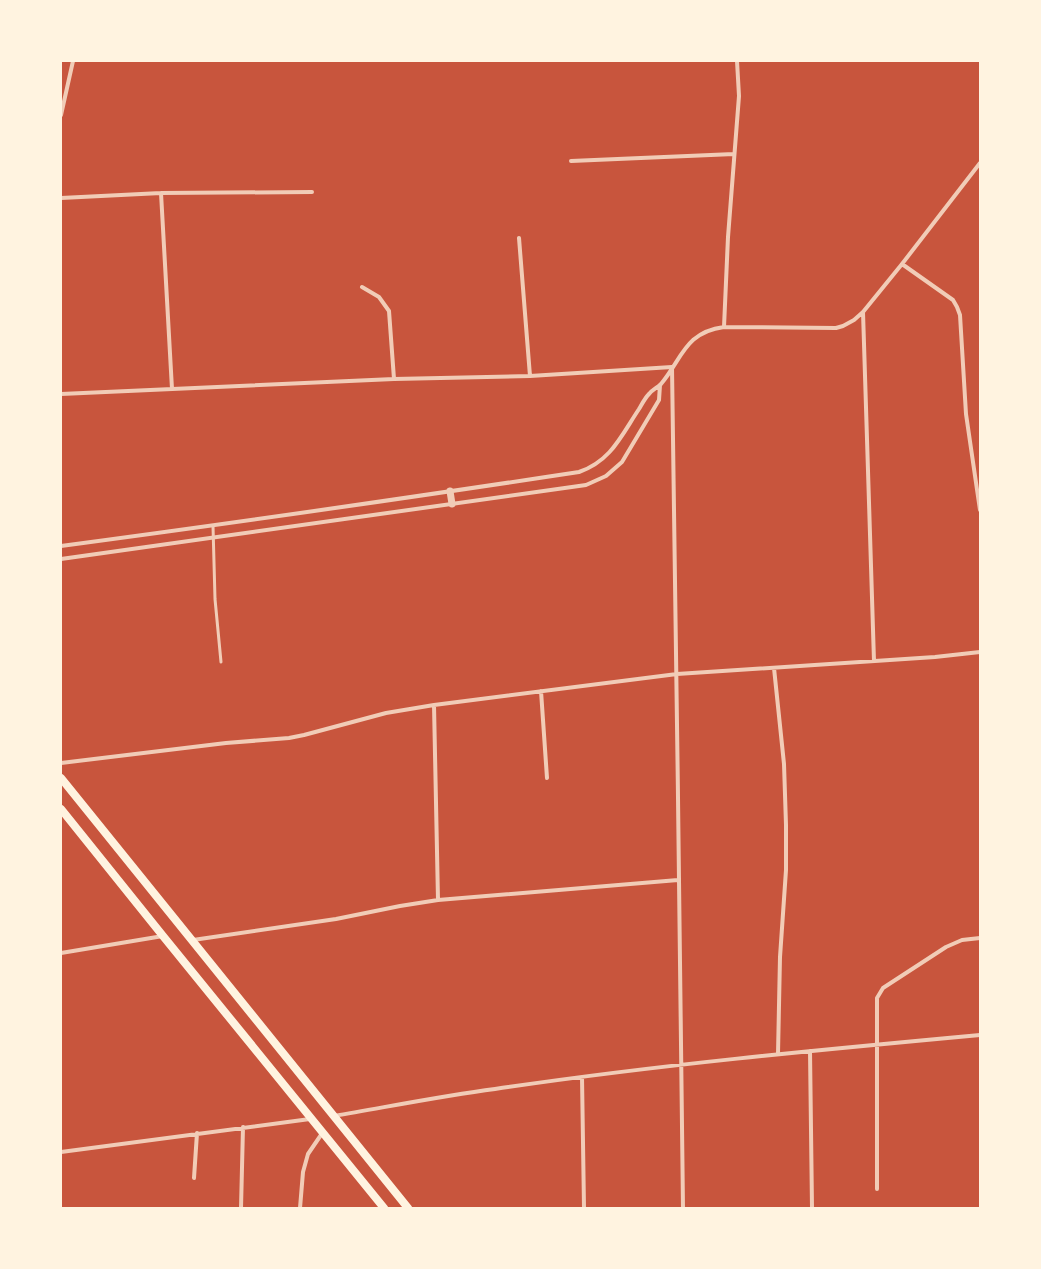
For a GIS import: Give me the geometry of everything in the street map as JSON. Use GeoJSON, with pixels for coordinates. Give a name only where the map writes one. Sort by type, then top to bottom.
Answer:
{"type":"FeatureCollection","features":[{"type":"Feature","properties":{"kind":"main road"},"geometry":{"type":"LineString","coordinates":[[61,778],[408,1208]]}},
{"type":"Feature","properties":{"kind":"main road"},"geometry":{"type":"LineString","coordinates":[[61,809],[384,1208]]}},
{"type":"Feature","properties":{"kind":"street"},"geometry":{"type":"LineString","coordinates":[[61,115],[73,61]]}},
{"type":"Feature","properties":{"kind":"street"},"geometry":{"type":"LineString","coordinates":[[724,327],[734,154],[739,96],[737,61]]}},
{"type":"Feature","properties":{"kind":"street"},"geometry":{"type":"LineString","coordinates":[[571,160],[734,154]]}},
{"type":"Feature","properties":{"kind":"street"},"geometry":{"type":"LineString","coordinates":[[61,546],[213,526],[579,472],[591,468],[611,452],[649,394],[660,385],[684,350],[697,336],[715,328],[724,327],[836,328],[854,320],[863,312],[902,264],[980,163]]}},
{"type":"Feature","properties":{"kind":"street"},"geometry":{"type":"LineString","coordinates":[[61,198],[161,193],[312,192]]}},
{"type":"Feature","properties":{"kind":"street"},"geometry":{"type":"LineString","coordinates":[[161,193],[172,389]]}},
{"type":"Feature","properties":{"kind":"street"},"geometry":{"type":"LineString","coordinates":[[518,238],[530,376]]}},
{"type":"Feature","properties":{"kind":"street"},"geometry":{"type":"LineString","coordinates":[[902,264],[953,300],[960,315],[966,414],[980,510]]}},
{"type":"Feature","properties":{"kind":"street"},"geometry":{"type":"LineString","coordinates":[[362,287],[379,297],[389,311],[394,379]]}},
{"type":"Feature","properties":{"kind":"street"},"geometry":{"type":"LineString","coordinates":[[863,312],[874,661]]}},
{"type":"Feature","properties":{"kind":"street"},"geometry":{"type":"LineString","coordinates":[[61,394],[394,379],[530,376],[672,367]]}},
{"type":"Feature","properties":{"kind":"street"},"geometry":{"type":"LineString","coordinates":[[672,367],[678,674],[678,880],[683,1208]]}},
{"type":"Feature","properties":{"kind":"street"},"geometry":{"type":"LineString","coordinates":[[61,559],[586,485],[606,476],[622,462],[659,400],[660,385]]}},
{"type":"Feature","properties":{"kind":"street"},"geometry":{"type":"LineString","coordinates":[[450,491],[452,504]]}},
{"type":"Feature","properties":{"kind":"street"},"geometry":{"type":"LineString","coordinates":[[61,763],[226,743],[289,738],[386,713],[434,704],[678,674],[935,657],[980,652]]}},
{"type":"Feature","properties":{"kind":"street"},"geometry":{"type":"LineString","coordinates":[[774,668],[784,764],[786,825],[786,870],[780,957],[778,1054]]}},
{"type":"Feature","properties":{"kind":"street"},"geometry":{"type":"LineString","coordinates":[[541,691],[544,721],[546,778]]}},
{"type":"Feature","properties":{"kind":"street"},"geometry":{"type":"LineString","coordinates":[[434,704],[438,900]]}},
{"type":"Feature","properties":{"kind":"street"},"geometry":{"type":"LineString","coordinates":[[193,940],[336,919],[438,900],[678,880]]}},
{"type":"Feature","properties":{"kind":"street"},"geometry":{"type":"LineString","coordinates":[[61,953],[163,936]]}},
{"type":"Feature","properties":{"kind":"street"},"geometry":{"type":"LineString","coordinates":[[877,1189],[877,998],[883,988],[946,947],[962,940],[980,938]]}},
{"type":"Feature","properties":{"kind":"street"},"geometry":{"type":"LineString","coordinates":[[333,1116],[494,1089],[582,1077],[778,1054],[980,1035]]}},
{"type":"Feature","properties":{"kind":"street"},"geometry":{"type":"LineString","coordinates":[[810,1051],[812,1208]]}},
{"type":"Feature","properties":{"kind":"street"},"geometry":{"type":"LineString","coordinates":[[582,1077],[584,1208]]}},
{"type":"Feature","properties":{"kind":"street"},"geometry":{"type":"LineString","coordinates":[[61,1152],[312,1118]]}},
{"type":"Feature","properties":{"kind":"street"},"geometry":{"type":"LineString","coordinates":[[241,1208],[243,1127]]}},
{"type":"Feature","properties":{"kind":"street"},"geometry":{"type":"LineString","coordinates":[[300,1208],[303,1172],[308,1154],[323,1132]]}},
{"type":"Feature","properties":{"kind":"street"},"geometry":{"type":"LineString","coordinates":[[194,1178],[197,1133]]}},
{"type":"Feature","properties":{"kind":"lane"},"geometry":{"type":"LineString","coordinates":[[213,526],[215,599],[221,662]]}}]}
